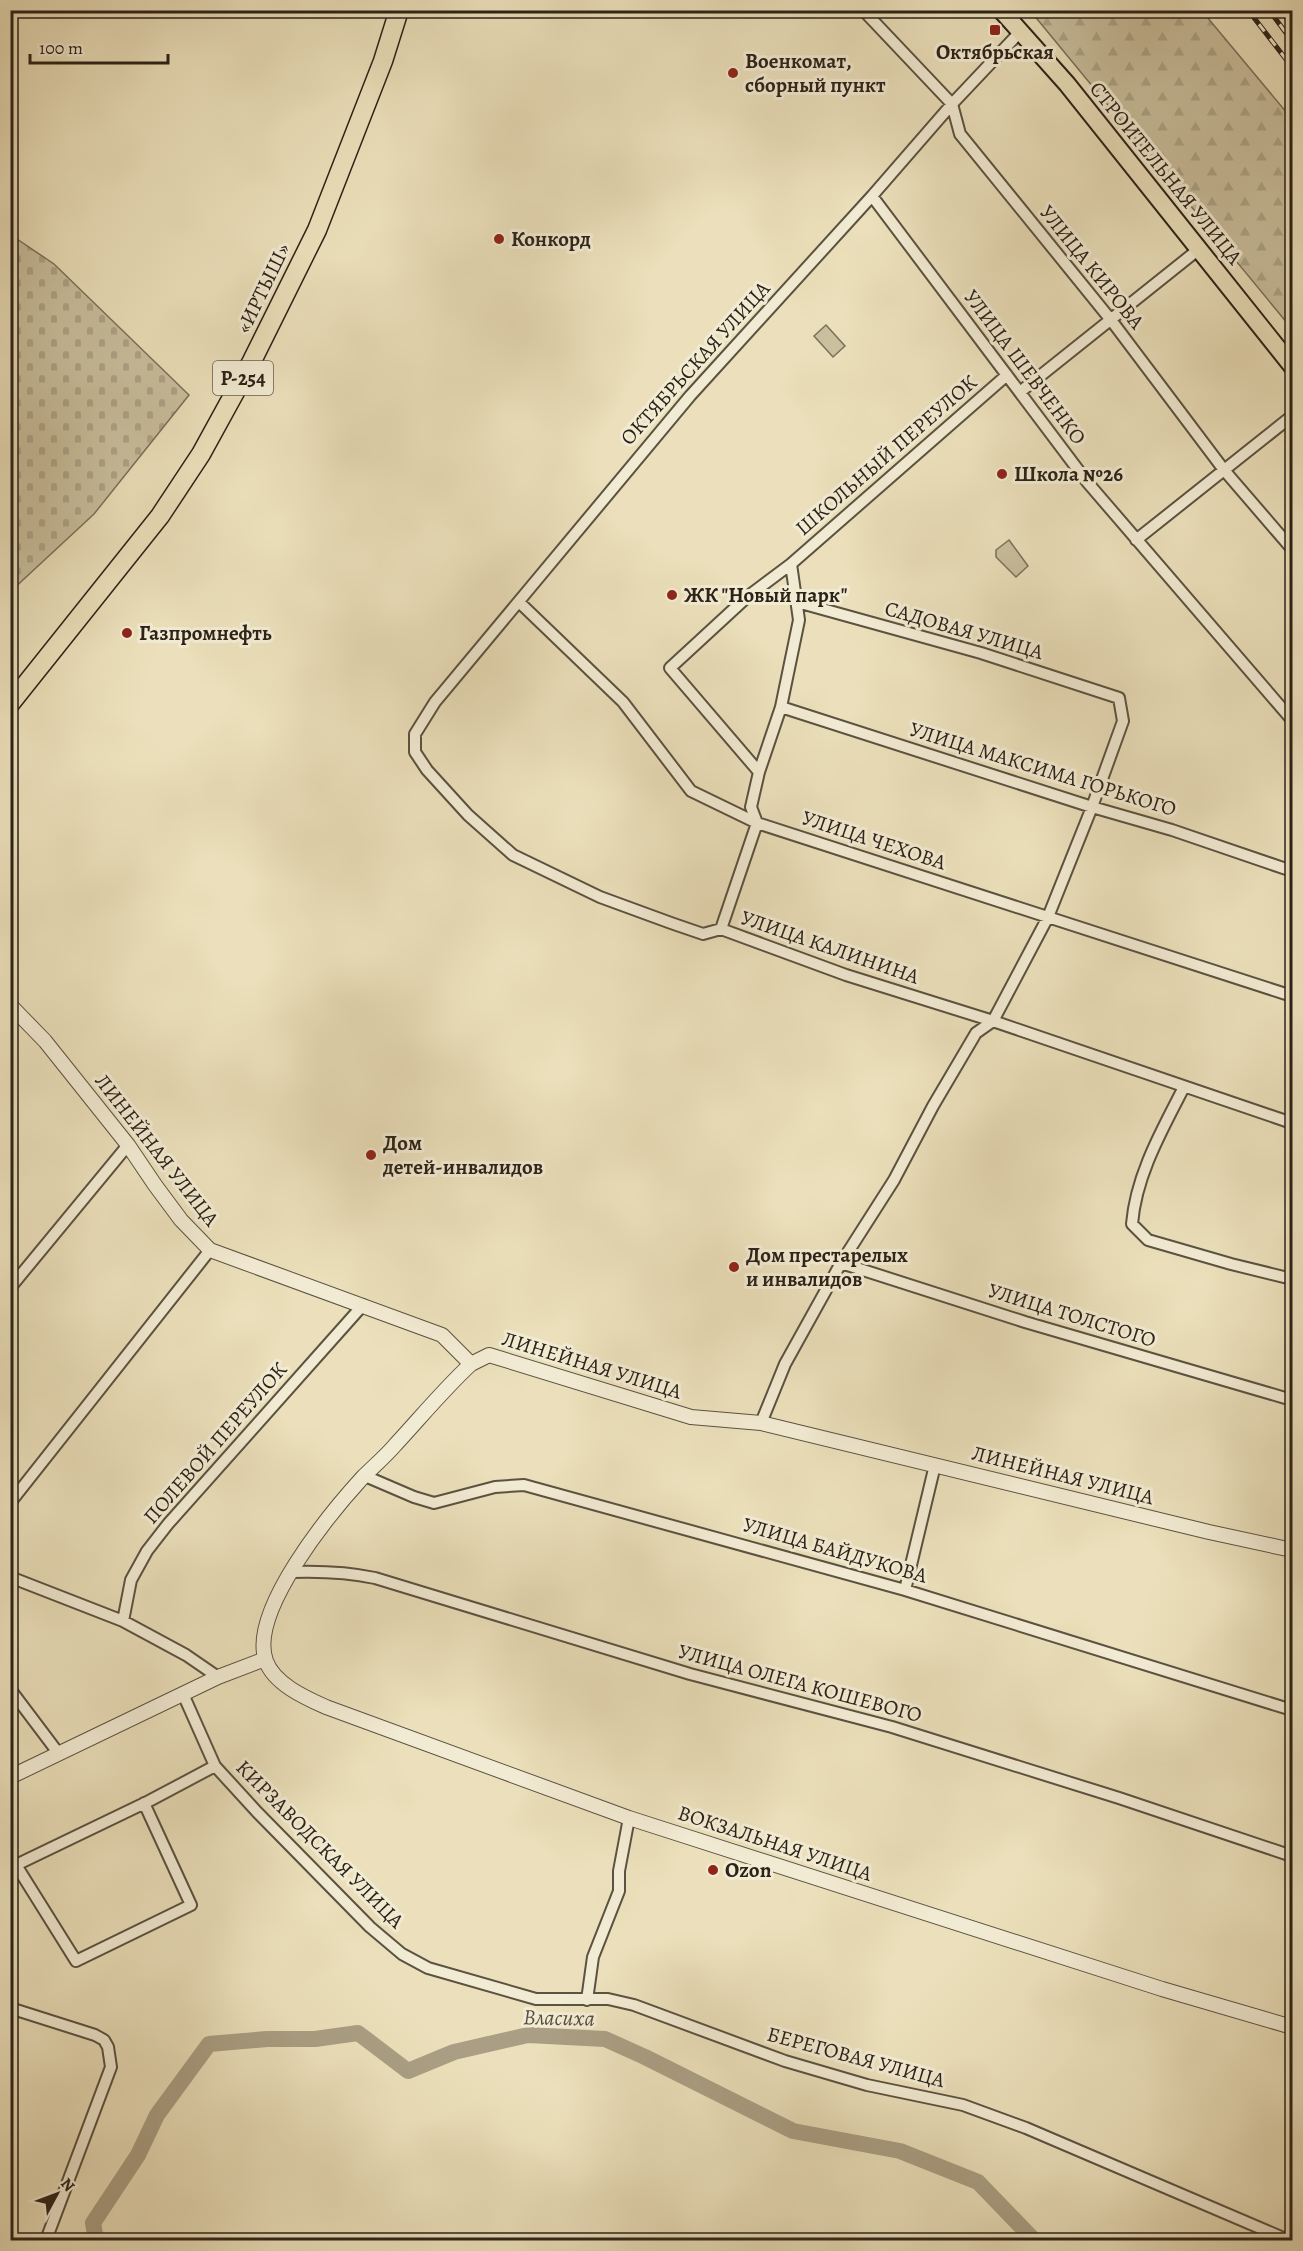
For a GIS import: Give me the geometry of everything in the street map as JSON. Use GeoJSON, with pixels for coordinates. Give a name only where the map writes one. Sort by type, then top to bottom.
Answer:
{"type":"FeatureCollection","features":[{"type":"Feature","properties":{"kind":"highway","name":"«ИРТЫШ»"},"geometry":{"type":"LineString","coordinates":[[10,704],[160,516],[201,454],[252,361],[317,230],[383,61],[399,10]]}},
{"type":"Feature","properties":{"kind":"main road","name":"СТРОИТЕЛЬНАЯ УЛИЦА"},"geometry":{"type":"LineString","coordinates":[[1001,10],[1067,84],[1293,366]]}},
{"type":"Feature","properties":{"kind":"street","name":"УЛИЦА КИРОВА"},"geometry":{"type":"LineString","coordinates":[[863,10],[952,104],[960,134],[1111,320],[1224,470],[1293,549]]}},
{"type":"Feature","properties":{"kind":"street","name":"ОКТЯБРЬСКАЯ УЛИЦА"},"geometry":{"type":"LineString","coordinates":[[416,734],[435,702],[683,404],[872,196],[952,104],[1020,32]]}},
{"type":"Feature","properties":{"kind":"street","name":"УЛИЦА ШЕВЧЕНКО"},"geometry":{"type":"LineString","coordinates":[[872,196],[1088,483],[1293,720]]}},
{"type":"Feature","properties":{"kind":"street"},"geometry":{"type":"LineString","coordinates":[[1020,392],[1199,249]]}},
{"type":"Feature","properties":{"kind":"street","name":"ШКОЛЬНЫЙ ПЕРЕУЛОК"},"geometry":{"type":"LineString","coordinates":[[759,772],[711,713],[670,668],[747,597],[791,564],[1006,375]]}},
{"type":"Feature","properties":{"kind":"street"},"geometry":{"type":"LineString","coordinates":[[1136,540],[1293,416]]}},
{"type":"Feature","properties":{"kind":"street","name":"ШКОЛЬНЫЙ ПЕРЕУЛОК"},"geometry":{"type":"LineString","coordinates":[[759,772],[781,707],[799,620],[791,564]]}},
{"type":"Feature","properties":{"kind":"street","name":"УЛИЦА ЧЕХОВА"},"geometry":{"type":"LineString","coordinates":[[519,602],[623,702],[691,791],[757,823],[1293,996]]}},
{"type":"Feature","properties":{"kind":"street","name":"САДОВАЯ УЛИЦА"},"geometry":{"type":"LineString","coordinates":[[796,602],[981,653],[1119,698],[1123,721],[1092,807]]}},
{"type":"Feature","properties":{"kind":"street","name":"УЛИЦА МАКСИМА ГОРЬКОГО"},"geometry":{"type":"LineString","coordinates":[[781,707],[1092,807],[1172,830],[1293,871]]}},
{"type":"Feature","properties":{"kind":"street","name":"УЛИЦА КАЛИНИНА"},"geometry":{"type":"LineString","coordinates":[[416,734],[416,752],[427,770],[468,815],[513,855],[600,897],[703,934],[721,929],[846,975],[993,1021],[1293,1123]]}},
{"type":"Feature","properties":{"kind":"street"},"geometry":{"type":"LineString","coordinates":[[721,929],[757,823],[751,807],[759,772]]}},
{"type":"Feature","properties":{"kind":"street"},"geometry":{"type":"LineString","coordinates":[[761,1423],[784,1364],[841,1263],[894,1180],[933,1106],[976,1033],[993,1021],[1048,917],[1092,807]]}},
{"type":"Feature","properties":{"kind":"street","name":"ЛИНЕЙНАЯ УЛИЦА"},"geometry":{"type":"LineString","coordinates":[[10,1005],[45,1041],[128,1145],[181,1220],[210,1250],[442,1335],[471,1364],[489,1355],[691,1417],[761,1423],[1209,1532],[1293,1550]]}},
{"type":"Feature","properties":{"kind":"street"},"geometry":{"type":"LineString","coordinates":[[1184,1087],[1149,1156],[1133,1206],[1132,1224],[1148,1240],[1293,1279]]}},
{"type":"Feature","properties":{"kind":"street"},"geometry":{"type":"LineString","coordinates":[[10,1288],[128,1145]]}},
{"type":"Feature","properties":{"kind":"street"},"geometry":{"type":"LineString","coordinates":[[10,1503],[210,1250]]}},
{"type":"Feature","properties":{"kind":"street","name":"УЛИЦА ТОЛСТОГО"},"geometry":{"type":"LineString","coordinates":[[841,1263],[1025,1322],[1293,1400]]}},
{"type":"Feature","properties":{"kind":"street","name":"ПОЛЕВОЙ ПЕРЕУЛОК"},"geometry":{"type":"LineString","coordinates":[[123,1621],[131,1580],[147,1551],[176,1515],[363,1305]]}},
{"type":"Feature","properties":{"kind":"street"},"geometry":{"type":"LineString","coordinates":[[10,1777],[218,1677],[265,1659],[263,1642],[271,1608],[291,1572],[324,1523],[364,1476],[383,1459],[471,1364]]}},
{"type":"Feature","properties":{"kind":"street"},"geometry":{"type":"LineString","coordinates":[[905,1590],[935,1465]]}},
{"type":"Feature","properties":{"kind":"street","name":"УЛИЦА БАЙДУКОВА"},"geometry":{"type":"LineString","coordinates":[[364,1476],[434,1503],[495,1487],[524,1485],[905,1590],[1293,1710]]}},
{"type":"Feature","properties":{"kind":"street","name":"УЛИЦА ОЛЕГА КОШЕВОГО"},"geometry":{"type":"LineString","coordinates":[[291,1572],[352,1573],[375,1578],[690,1674],[892,1727],[1119,1798],[1293,1856]]}},
{"type":"Feature","properties":{"kind":"street"},"geometry":{"type":"LineString","coordinates":[[10,1577],[123,1621],[186,1655],[218,1677]]}},
{"type":"Feature","properties":{"kind":"street","name":"ВОКЗАЛЬНАЯ УЛИЦА"},"geometry":{"type":"LineString","coordinates":[[265,1659],[270,1671],[297,1693],[326,1707],[629,1818],[1162,1989],[1293,2027]]}},
{"type":"Feature","properties":{"kind":"street"},"geometry":{"type":"LineString","coordinates":[[10,1689],[59,1754]]}},
{"type":"Feature","properties":{"kind":"street","name":"КИРЗАВОДСКАЯ УЛИЦА"},"geometry":{"type":"LineString","coordinates":[[183,1694],[215,1766],[370,1927],[402,1954]]}},
{"type":"Feature","properties":{"kind":"street"},"geometry":{"type":"LineString","coordinates":[[144,1803],[191,1905],[76,1961],[13,1862],[144,1803],[215,1766]]}},
{"type":"Feature","properties":{"kind":"street"},"geometry":{"type":"LineString","coordinates":[[587,2000],[593,1957],[619,1891],[619,1871],[629,1818]]}},
{"type":"Feature","properties":{"kind":"street","name":"БЕРЕГОВАЯ УЛИЦА"},"geometry":{"type":"LineString","coordinates":[[402,1954],[428,1968],[536,1999],[608,1999],[634,2005],[785,2061],[867,2085],[963,2105],[1037,2132],[1288,2241]]}},
{"type":"Feature","properties":{"kind":"street"},"geometry":{"type":"LineString","coordinates":[[10,2008],[95,2035],[104,2040],[110,2054],[111,2067],[108,2076],[46,2240]]}},
{"type":"Feature","properties":{"kind":"green space"},"geometry":{"type":"Polygon","coordinates":[[[1037,10],[1202,11],[1292,119],[1292,329],[1033,14],[1037,10]]]}},
{"type":"Feature","properties":{"kind":"green space"},"geometry":{"type":"Polygon","coordinates":[[[11,235],[54,264],[189,395],[94,514],[11,591],[11,235]]]}},
{"type":"Feature","properties":{"kind":"green space"},"geometry":{"type":"Polygon","coordinates":[[[826,325],[845,346],[833,357],[814,336],[826,325]]]}},
{"type":"Feature","properties":{"kind":"green space"},"geometry":{"type":"Polygon","coordinates":[[[1009,540],[1028,566],[1016,577],[996,557],[996,550],[1009,540]]]}},
{"type":"Feature","properties":{"kind":"waterway","name":"Власиха"},"geometry":{"type":"LineString","coordinates":[[96,2240],[93,2223],[138,2155],[157,2115],[209,2044],[267,2039],[315,2039],[358,2033],[408,2071],[454,2052],[528,2035],[605,2039],[793,2131],[900,2151],[978,2182],[1034,2240]]}},
{"type":"Feature","properties":{"kind":"railway"},"geometry":{"type":"LineString","coordinates":[[1248,10],[1292,67]]}},
{"type":"Feature","properties":{"kind":"railway"},"geometry":{"type":"LineString","coordinates":[[1269,10],[1292,41]]}},
{"type":"Feature","properties":{"kind":"railway"},"geometry":{"type":"LineString","coordinates":[[1281,10],[1292,26]]}},
{"type":"Feature","properties":{"kind":"place","name":"Октябрьская"},"geometry":{"type":"Point","coordinates":[995,30]}},
{"type":"Feature","properties":{"kind":"place","name":"Военкомат, сборный пункт"},"geometry":{"type":"Point","coordinates":[733,73]}},
{"type":"Feature","properties":{"kind":"place","name":"Конкорд"},"geometry":{"type":"Point","coordinates":[499,239]}},
{"type":"Feature","properties":{"kind":"place","name":"Школа №26"},"geometry":{"type":"Point","coordinates":[1002,474]}},
{"type":"Feature","properties":{"kind":"place","name":"ЖК \"Новый парк\""},"geometry":{"type":"Point","coordinates":[672,595]}},
{"type":"Feature","properties":{"kind":"place","name":"Газпромнефть"},"geometry":{"type":"Point","coordinates":[127,633]}},
{"type":"Feature","properties":{"kind":"place","name":"Дом детей-инвалидов"},"geometry":{"type":"Point","coordinates":[371,1155]}},
{"type":"Feature","properties":{"kind":"place","name":"Дом престарелых и инвалидов"},"geometry":{"type":"Point","coordinates":[734,1267]}},
{"type":"Feature","properties":{"kind":"place","name":"Ozon"},"geometry":{"type":"Point","coordinates":[713,1870]}}]}
